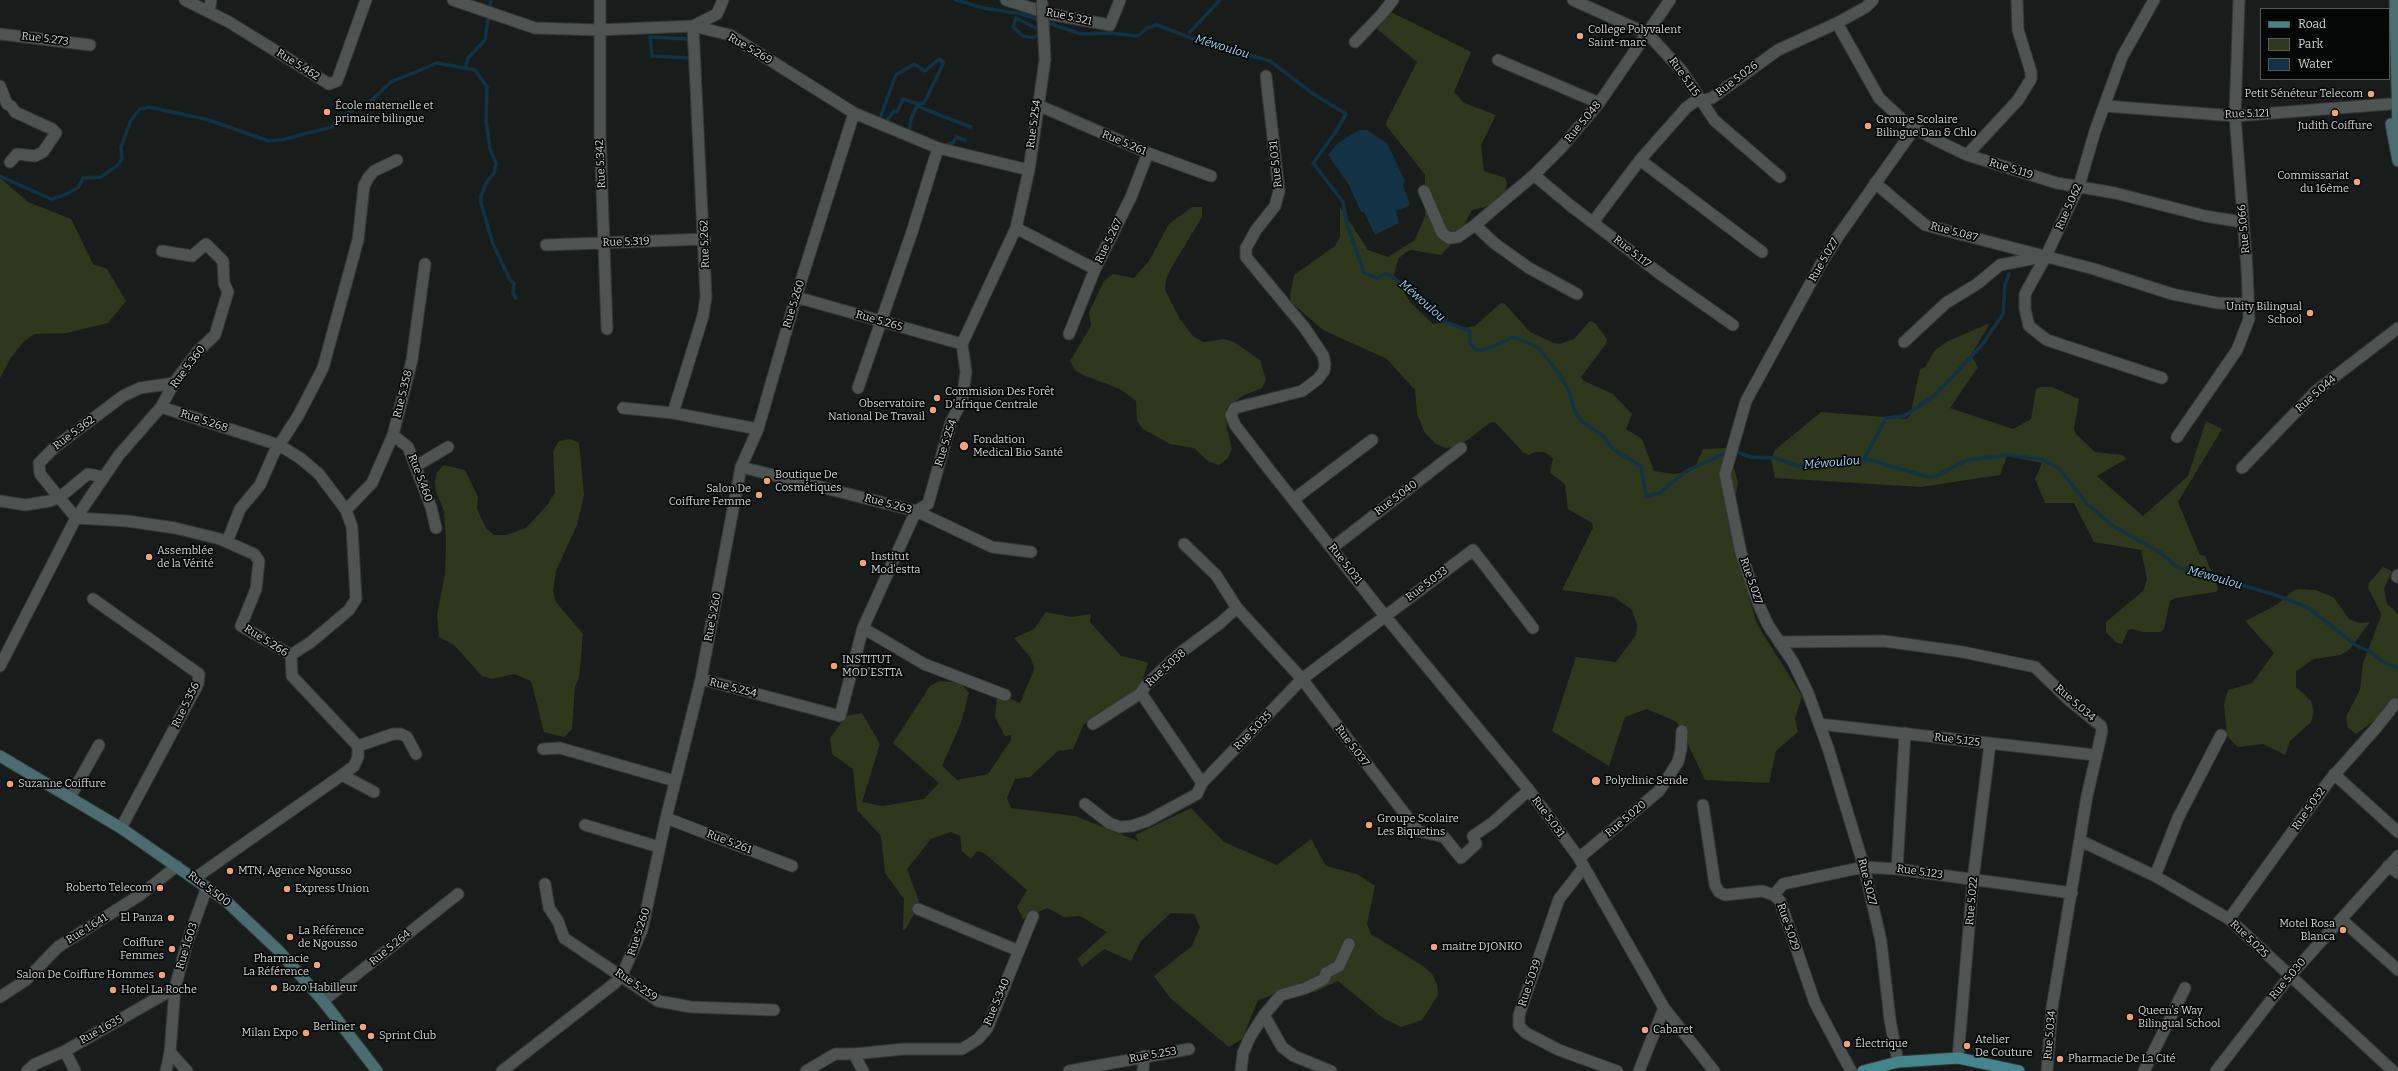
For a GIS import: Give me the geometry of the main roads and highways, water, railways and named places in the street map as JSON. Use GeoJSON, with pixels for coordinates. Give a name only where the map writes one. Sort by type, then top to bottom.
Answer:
{"type":"FeatureCollection","features":[{"type":"Feature","properties":{"kind":"main road"},"geometry":{"type":"LineString","coordinates":[[2395,0],[2394,74],[2398,132]]}},
{"type":"Feature","properties":{"kind":"main road"},"geometry":{"type":"LineString","coordinates":[[2394,74],[2390,104],[2392,133],[2398,161]]}},
{"type":"Feature","properties":{"kind":"main road","name":"Rue 5.500"},"geometry":{"type":"LineString","coordinates":[[0,756],[121,828],[195,878],[244,917],[278,950],[323,1001],[377,1071]]}},
{"type":"Feature","properties":{"kind":"main road"},"geometry":{"type":"LineString","coordinates":[[1863,1071],[1898,1062],[1958,1058],[2019,1071]]}},
{"type":"Feature","properties":{"kind":"water"},"geometry":{"type":"Polygon","coordinates":[[[1359,130],[1367,130],[1387,143],[1405,181],[1403,185],[1410,205],[1396,211],[1399,223],[1375,235],[1364,212],[1361,212],[1349,185],[1328,155],[1338,143],[1359,130]]]}},
{"type":"Feature","properties":{"kind":"waterway"},"geometry":{"type":"LineString","coordinates":[[465,68],[468,58],[485,40],[491,0]]}},
{"type":"Feature","properties":{"kind":"waterway","name":"Méwoulou"},"geometry":{"type":"LineString","coordinates":[[956,0],[983,8],[1022,14],[1081,34],[1110,33],[1138,36],[1147,28],[1157,25],[1201,42],[1270,61],[1312,93],[1346,114],[1335,133],[1313,163],[1343,202],[1347,224],[1364,273],[1377,278],[1385,274],[1390,275],[1409,289],[1417,301],[1440,314],[1445,322],[1470,331],[1470,343],[1476,350],[1484,350],[1514,337],[1539,348],[1560,375],[1568,389],[1574,409],[1581,421],[1602,435],[1613,449],[1641,466],[1646,496],[1660,493],[1686,471],[1728,452]]}},
{"type":"Feature","properties":{"kind":"waterway"},"geometry":{"type":"LineString","coordinates":[[1190,32],[1220,0]]}},
{"type":"Feature","properties":{"kind":"waterway"},"geometry":{"type":"LineString","coordinates":[[1016,18],[1038,29],[1039,34],[1034,38],[1023,36],[1013,27],[1016,18]]}},
{"type":"Feature","properties":{"kind":"waterway"},"geometry":{"type":"LineString","coordinates":[[650,37],[686,39],[689,41],[690,58],[652,56],[650,37]]}},
{"type":"Feature","properties":{"kind":"waterway"},"geometry":{"type":"LineString","coordinates":[[939,59],[943,62],[943,64],[924,103],[918,104],[903,99],[897,112],[894,111],[886,122],[880,118],[896,75],[914,64],[925,71],[939,59]]}},
{"type":"Feature","properties":{"kind":"waterway"},"geometry":{"type":"LineString","coordinates":[[373,99],[391,82],[437,63],[475,70],[487,87],[486,121],[490,149],[496,163],[494,173],[487,182]]}},
{"type":"Feature","properties":{"kind":"waterway"},"geometry":{"type":"LineString","coordinates":[[333,126],[346,114],[372,100]]}},
{"type":"Feature","properties":{"kind":"waterway"},"geometry":{"type":"LineString","coordinates":[[909,132],[911,119],[917,106],[971,127]]}},
{"type":"Feature","properties":{"kind":"waterway"},"geometry":{"type":"LineString","coordinates":[[0,176],[51,199],[62,196],[78,188],[83,178],[101,177],[118,165],[122,159],[121,147],[131,120],[140,109],[149,107],[209,120],[268,141],[281,140],[332,127]]}},
{"type":"Feature","properties":{"kind":"waterway"},"geometry":{"type":"LineString","coordinates":[[948,144],[953,143],[956,137],[965,140]]}},
{"type":"Feature","properties":{"kind":"waterway"},"geometry":{"type":"LineString","coordinates":[[487,182],[481,195],[481,204],[493,244],[510,280],[514,283],[513,293],[516,298]]}},
{"type":"Feature","properties":{"kind":"waterway"},"geometry":{"type":"LineString","coordinates":[[1864,459],[1886,418],[1904,416],[1935,395],[1982,345],[2003,314],[2005,285],[2009,274]]}},
{"type":"Feature","properties":{"kind":"waterway","name":"Méwoulou"},"geometry":{"type":"LineString","coordinates":[[1734,451],[1751,457],[1776,458],[1797,466],[1831,460],[1870,460],[1928,477],[1936,476],[1967,460],[2007,455],[2041,459],[2060,469],[2086,503],[2113,526],[2161,553],[2177,567],[2273,594],[2307,607],[2357,646],[2371,652],[2383,662],[2398,668]]}},
{"type":"Feature","properties":{"kind":"place","name":"College Polyvalent Saint-marc"},"geometry":{"type":"Point","coordinates":[1580,36]}},
{"type":"Feature","properties":{"kind":"place","name":"Petit Sénéteur Telecom"},"geometry":{"type":"Point","coordinates":[2371,94]}},
{"type":"Feature","properties":{"kind":"place","name":"École maternelle et primaire bilingue"},"geometry":{"type":"Point","coordinates":[327,112]}},
{"type":"Feature","properties":{"kind":"place","name":"Judith Coiffure"},"geometry":{"type":"Point","coordinates":[2335,113]}},
{"type":"Feature","properties":{"kind":"place","name":"Groupe Scolaire Bilingue Dan & Chlo"},"geometry":{"type":"Point","coordinates":[1868,126]}},
{"type":"Feature","properties":{"kind":"place","name":"Commissariat du 16ème"},"geometry":{"type":"Point","coordinates":[2357,182]}},
{"type":"Feature","properties":{"kind":"place","name":"Unity Bilingual School"},"geometry":{"type":"Point","coordinates":[2310,313]}},
{"type":"Feature","properties":{"kind":"place","name":"Commision Des Forêt D'afrique Centrale"},"geometry":{"type":"Point","coordinates":[937,398]}},
{"type":"Feature","properties":{"kind":"place","name":"Observatoire National De Travail"},"geometry":{"type":"Point","coordinates":[933,410]}},
{"type":"Feature","properties":{"kind":"place","name":"Fondation Medical Bio Santé"},"geometry":{"type":"Point","coordinates":[964,446]}},
{"type":"Feature","properties":{"kind":"place","name":"Boutique De Cosmétiques"},"geometry":{"type":"Point","coordinates":[767,481]}},
{"type":"Feature","properties":{"kind":"place","name":"Salon De Coiffure Femme"},"geometry":{"type":"Point","coordinates":[759,495]}},
{"type":"Feature","properties":{"kind":"place","name":"Assemblée de la Vérité"},"geometry":{"type":"Point","coordinates":[149,557]}},
{"type":"Feature","properties":{"kind":"place","name":"Institut Mod'estta"},"geometry":{"type":"Point","coordinates":[863,563]}},
{"type":"Feature","properties":{"kind":"place","name":"INSTITUT MOD'ESTTA"},"geometry":{"type":"Point","coordinates":[834,666]}},
{"type":"Feature","properties":{"kind":"place","name":"Polyclinic Sende"},"geometry":{"type":"Point","coordinates":[1596,781]}},
{"type":"Feature","properties":{"kind":"place","name":"Suzanne Coiffure"},"geometry":{"type":"Point","coordinates":[10,784]}},
{"type":"Feature","properties":{"kind":"place","name":"Groupe Scolaire Les Biquetins"},"geometry":{"type":"Point","coordinates":[1369,825]}},
{"type":"Feature","properties":{"kind":"place","name":"MTN, Agence Ngousso"},"geometry":{"type":"Point","coordinates":[230,871]}},
{"type":"Feature","properties":{"kind":"place","name":"Roberto Telecom"},"geometry":{"type":"Point","coordinates":[160,888]}},
{"type":"Feature","properties":{"kind":"place","name":"Express Union"},"geometry":{"type":"Point","coordinates":[287,889]}},
{"type":"Feature","properties":{"kind":"place","name":"El Panza"},"geometry":{"type":"Point","coordinates":[171,918]}},
{"type":"Feature","properties":{"kind":"place","name":"Motel Rosa Blanca"},"geometry":{"type":"Point","coordinates":[2343,930]}},
{"type":"Feature","properties":{"kind":"place","name":"La Référence de Ngousso"},"geometry":{"type":"Point","coordinates":[290,937]}},
{"type":"Feature","properties":{"kind":"place","name":"maitre DJONKO"},"geometry":{"type":"Point","coordinates":[1434,947]}},
{"type":"Feature","properties":{"kind":"place","name":"Coiffure Femmes"},"geometry":{"type":"Point","coordinates":[172,949]}},
{"type":"Feature","properties":{"kind":"place","name":"Pharmacie La Référence"},"geometry":{"type":"Point","coordinates":[317,965]}},
{"type":"Feature","properties":{"kind":"place","name":"Salon De Coiffure Hommes"},"geometry":{"type":"Point","coordinates":[162,975]}},
{"type":"Feature","properties":{"kind":"place","name":"Bozo Habilleur"},"geometry":{"type":"Point","coordinates":[274,988]}},
{"type":"Feature","properties":{"kind":"place","name":"Hotel La Roche"},"geometry":{"type":"Point","coordinates":[113,990]}},
{"type":"Feature","properties":{"kind":"place","name":"Queen's Way Bilingual School"},"geometry":{"type":"Point","coordinates":[2130,1017]}},
{"type":"Feature","properties":{"kind":"place","name":"Berliner"},"geometry":{"type":"Point","coordinates":[363,1027]}},
{"type":"Feature","properties":{"kind":"place","name":"Cabaret"},"geometry":{"type":"Point","coordinates":[1645,1030]}},
{"type":"Feature","properties":{"kind":"place","name":"Milan Expo"},"geometry":{"type":"Point","coordinates":[306,1033]}},
{"type":"Feature","properties":{"kind":"place","name":"Sprint Club"},"geometry":{"type":"Point","coordinates":[371,1036]}},
{"type":"Feature","properties":{"kind":"place","name":"Électrique"},"geometry":{"type":"Point","coordinates":[1847,1044]}},
{"type":"Feature","properties":{"kind":"place","name":"Atelier De Couture"},"geometry":{"type":"Point","coordinates":[1967,1046]}},
{"type":"Feature","properties":{"kind":"place","name":"Pharmacie De La Cité"},"geometry":{"type":"Point","coordinates":[2060,1059]}}]}
